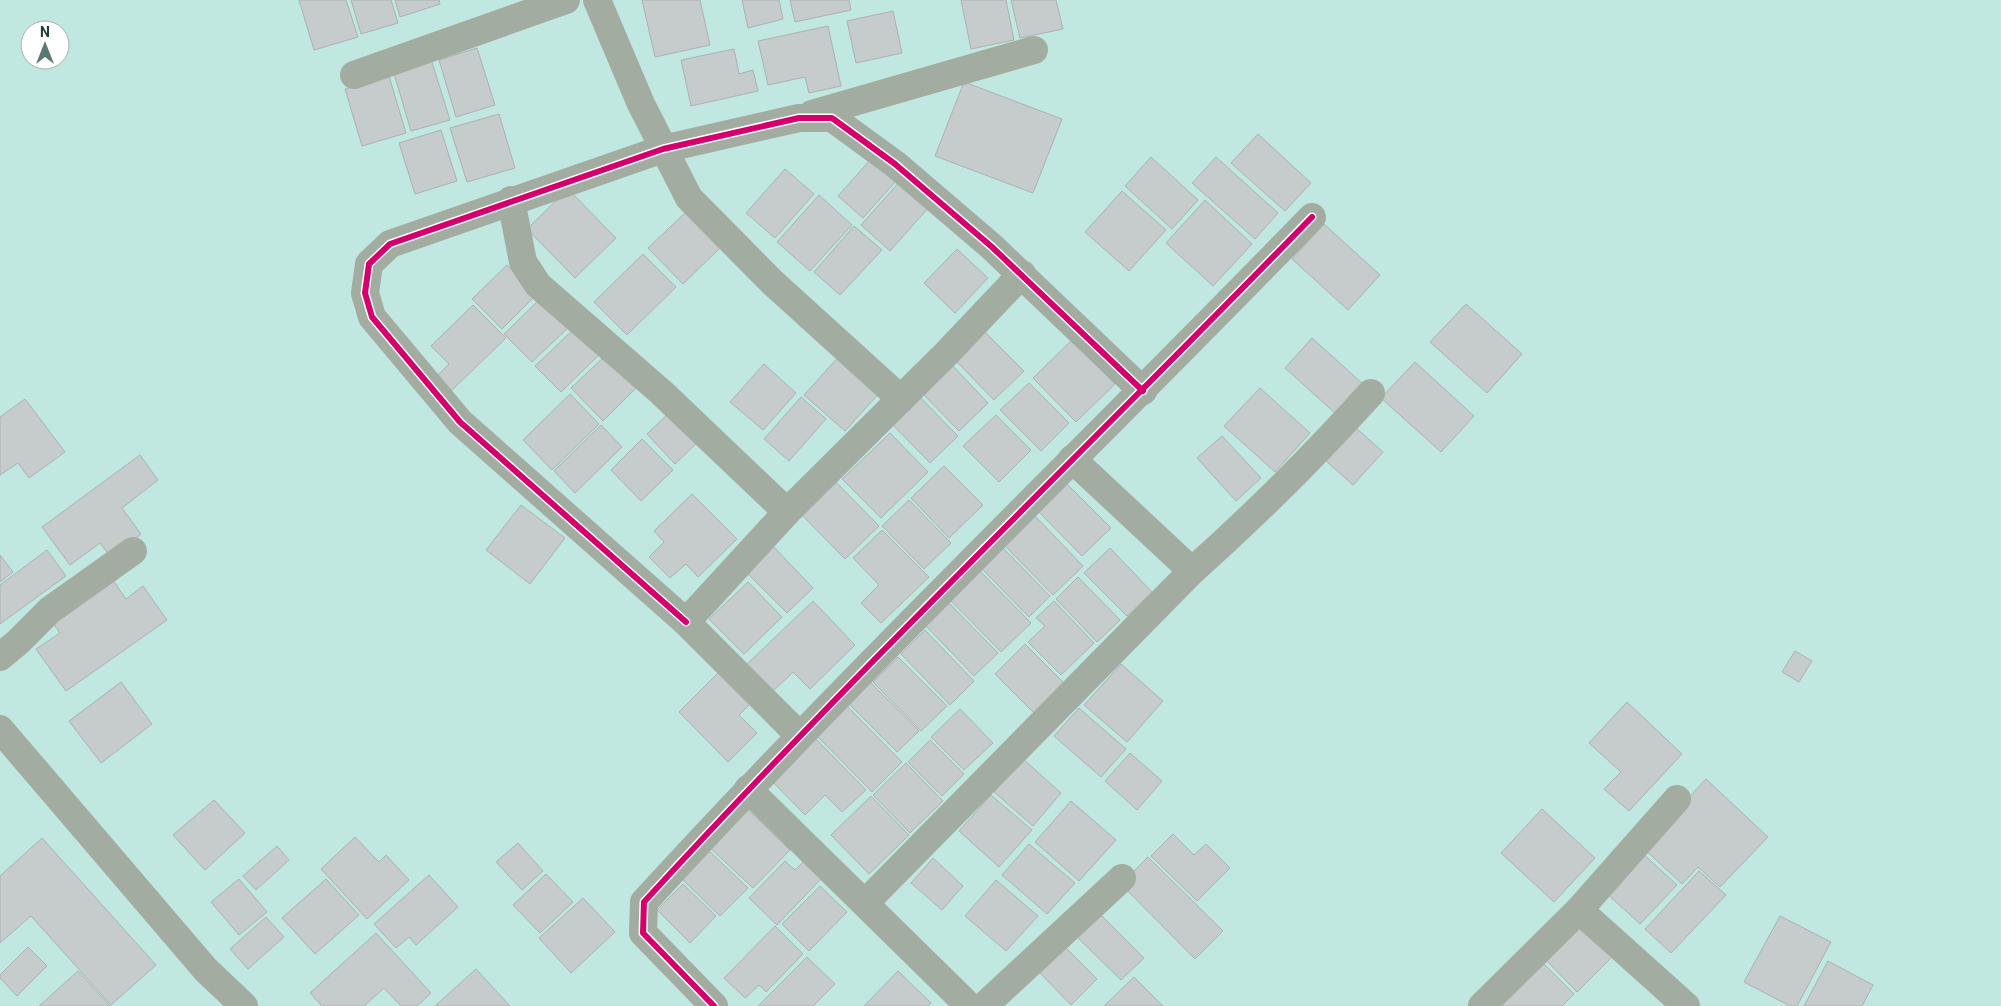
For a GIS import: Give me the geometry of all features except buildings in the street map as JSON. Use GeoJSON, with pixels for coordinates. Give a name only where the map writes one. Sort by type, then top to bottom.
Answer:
{"type":"FeatureCollection","features":[{"type":"Feature","properties":{"kind":"street"},"geometry":{"type":"LineString","coordinates":[[354,75],[566,0]]}},
{"type":"Feature","properties":{"kind":"street"},"geometry":{"type":"LineString","coordinates":[[597,0],[663,149],[689,198],[771,280],[901,399]]}},
{"type":"Feature","properties":{"kind":"street"},"geometry":{"type":"LineString","coordinates":[[799,735],[686,622],[460,422],[372,317],[365,293],[369,264],[390,244],[663,149],[799,118],[1034,50]]}},
{"type":"Feature","properties":{"kind":"street"},"geometry":{"type":"LineString","coordinates":[[799,118],[832,118],[895,164],[1022,274],[1143,391]]}},
{"type":"Feature","properties":{"kind":"street"},"geometry":{"type":"LineString","coordinates":[[512,200],[523,262],[538,285],[661,392],[787,512]]}},
{"type":"Feature","properties":{"kind":"street"},"geometry":{"type":"LineString","coordinates":[[714,1006],[643,933],[644,902],[799,735],[1072,459],[1143,391],[1312,216]]}},
{"type":"Feature","properties":{"kind":"street"},"geometry":{"type":"LineString","coordinates":[[686,622],[787,512],[901,399],[1022,274]]}},
{"type":"Feature","properties":{"kind":"street"},"geometry":{"type":"LineString","coordinates":[[865,903],[1192,571],[1234,534],[1371,394]]}},
{"type":"Feature","properties":{"kind":"street"},"geometry":{"type":"LineString","coordinates":[[1072,459],[1192,571]]}},
{"type":"Feature","properties":{"kind":"street"},"geometry":{"type":"LineString","coordinates":[[0,656],[18,642],[50,610],[133,551]]}},
{"type":"Feature","properties":{"kind":"street"},"geometry":{"type":"LineString","coordinates":[[0,729],[206,970],[244,1006]]}},
{"type":"Feature","properties":{"kind":"street"},"geometry":{"type":"LineString","coordinates":[[748,789],[969,1006]]}},
{"type":"Feature","properties":{"kind":"street"},"geometry":{"type":"LineString","coordinates":[[1482,1006],[1579,910],[1677,799]]}},
{"type":"Feature","properties":{"kind":"street"},"geometry":{"type":"LineString","coordinates":[[984,1006],[1122,878]]}},
{"type":"Feature","properties":{"kind":"street"},"geometry":{"type":"LineString","coordinates":[[1579,910],[1686,1006]]}},
{"type":"Feature","properties":{"kind":"cycle path"},"geometry":{"type":"LineString","coordinates":[[686,622],[460,422],[372,317],[365,293],[369,264],[390,244],[663,149],[799,118],[832,118],[895,164],[992,247],[1143,391]]}},
{"type":"Feature","properties":{"kind":"cycle path"},"geometry":{"type":"LineString","coordinates":[[714,1006],[643,933],[644,902],[725,814],[891,642],[1312,217]]}}]}
